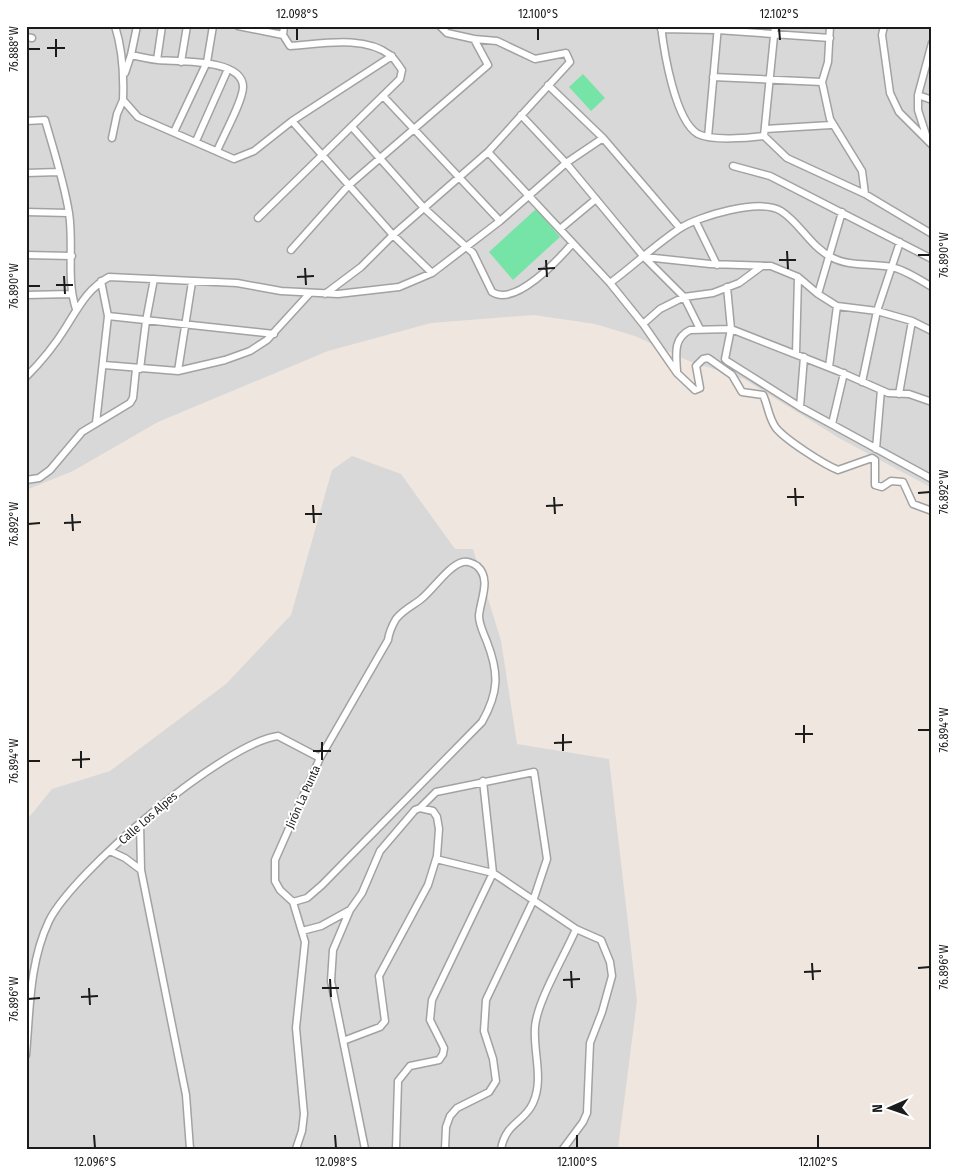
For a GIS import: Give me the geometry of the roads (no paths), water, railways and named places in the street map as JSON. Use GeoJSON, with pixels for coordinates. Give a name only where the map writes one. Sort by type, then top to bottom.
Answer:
{"type":"FeatureCollection","features":[{"type":"Feature","properties":{"kind":"street"},"geometry":{"type":"LineString","coordinates":[[112,138],[116,114],[123,100],[124,74],[120,39],[116,26]]}},
{"type":"Feature","properties":{"kind":"street"},"geometry":{"type":"LineString","coordinates":[[124,74],[131,55],[137,26]]}},
{"type":"Feature","properties":{"kind":"street"},"geometry":{"type":"LineString","coordinates":[[157,60],[162,26]]}},
{"type":"Feature","properties":{"kind":"street"},"geometry":{"type":"LineString","coordinates":[[181,62],[187,26]]}},
{"type":"Feature","properties":{"kind":"street"},"geometry":{"type":"LineString","coordinates":[[174,132],[208,62],[213,26]]}},
{"type":"Feature","properties":{"kind":"street"},"geometry":{"type":"LineString","coordinates":[[238,26],[283,35]]}},
{"type":"Feature","properties":{"kind":"street"},"geometry":{"type":"LineString","coordinates":[[258,218],[324,156],[400,79],[402,70],[392,56],[380,48],[365,43],[290,46],[283,35],[284,26]]}},
{"type":"Feature","properties":{"kind":"street"},"geometry":{"type":"LineString","coordinates":[[326,294],[361,268],[393,235],[488,152],[570,62],[566,53],[535,59],[497,41],[474,39],[447,33],[440,26]]}},
{"type":"Feature","properties":{"kind":"street"},"geometry":{"type":"LineString","coordinates":[[764,136],[774,26]]}},
{"type":"Feature","properties":{"kind":"street"},"geometry":{"type":"LineString","coordinates":[[830,26],[828,62],[822,82],[832,125],[862,171],[865,194]]}},
{"type":"Feature","properties":{"kind":"street"},"geometry":{"type":"LineString","coordinates":[[884,26],[882,35],[890,93],[899,112],[930,144]]}},
{"type":"Feature","properties":{"kind":"street"},"geometry":{"type":"LineString","coordinates":[[830,38],[717,28],[661,28],[678,106],[692,129],[698,134],[708,137],[764,136],[787,158],[865,194],[932,234]]}},
{"type":"Feature","properties":{"kind":"street"},"geometry":{"type":"LineString","coordinates":[[708,137],[717,28]]}},
{"type":"Feature","properties":{"kind":"street"},"geometry":{"type":"LineString","coordinates":[[291,250],[349,185],[488,65],[474,39]]}},
{"type":"Feature","properties":{"kind":"street"},"geometry":{"type":"LineString","coordinates":[[930,144],[918,110],[918,95],[932,43]]}},
{"type":"Feature","properties":{"kind":"street"},"geometry":{"type":"LineString","coordinates":[[131,55],[157,60],[208,62],[228,68],[240,78],[243,87],[235,112],[217,150]]}},
{"type":"Feature","properties":{"kind":"street"},"geometry":{"type":"LineString","coordinates":[[123,100],[138,117],[234,159],[254,151],[292,121],[392,56]]}},
{"type":"Feature","properties":{"kind":"street"},"geometry":{"type":"LineString","coordinates":[[196,141],[228,68]]}},
{"type":"Feature","properties":{"kind":"street"},"geometry":{"type":"LineString","coordinates":[[713,77],[822,82]]}},
{"type":"Feature","properties":{"kind":"street"},"geometry":{"type":"LineString","coordinates":[[548,85],[603,138],[680,228]]}},
{"type":"Feature","properties":{"kind":"street"},"geometry":{"type":"LineString","coordinates":[[918,95],[932,100]]}},
{"type":"Feature","properties":{"kind":"street"},"geometry":{"type":"LineString","coordinates":[[383,96],[500,221]]}},
{"type":"Feature","properties":{"kind":"street"},"geometry":{"type":"LineString","coordinates":[[521,115],[566,163],[644,257],[684,297],[700,329]]}},
{"type":"Feature","properties":{"kind":"street"},"geometry":{"type":"LineString","coordinates":[[26,121],[45,120],[59,172],[69,214],[72,256],[71,294],[76,308]]}},
{"type":"Feature","properties":{"kind":"street"},"geometry":{"type":"LineString","coordinates":[[292,121],[393,235],[432,273]]}},
{"type":"Feature","properties":{"kind":"street"},"geometry":{"type":"LineString","coordinates":[[765,128],[832,125]]}},
{"type":"Feature","properties":{"kind":"street"},"geometry":{"type":"LineString","coordinates":[[352,127],[424,208],[473,253],[492,292],[504,296],[535,280],[550,270],[572,244]]}},
{"type":"Feature","properties":{"kind":"street"},"geometry":{"type":"LineString","coordinates":[[26,377],[65,328],[76,308],[101,281],[109,277],[237,283],[281,291],[326,294],[399,287],[432,273],[500,221],[566,163],[603,138]]}},
{"type":"Feature","properties":{"kind":"street"},"geometry":{"type":"LineString","coordinates":[[488,152],[610,283],[644,324],[677,373],[695,390],[698,390],[701,383],[696,366],[703,359],[708,358],[732,375],[742,392],[763,395],[769,414],[776,427],[784,436],[838,470],[872,458],[875,460],[875,486],[882,487],[897,480],[903,482],[913,504],[932,511]]}},
{"type":"Feature","properties":{"kind":"street"},"geometry":{"type":"LineString","coordinates":[[733,166],[770,176],[932,260]]}},
{"type":"Feature","properties":{"kind":"street"},"geometry":{"type":"LineString","coordinates":[[26,173],[59,172]]}},
{"type":"Feature","properties":{"kind":"street"},"geometry":{"type":"LineString","coordinates":[[560,230],[596,199]]}},
{"type":"Feature","properties":{"kind":"street"},"geometry":{"type":"LineString","coordinates":[[610,283],[680,228],[748,207],[771,206],[788,217],[815,246],[830,257],[844,262],[893,267],[932,287]]}},
{"type":"Feature","properties":{"kind":"street"},"geometry":{"type":"LineString","coordinates":[[26,212],[69,214]]}},
{"type":"Feature","properties":{"kind":"street"},"geometry":{"type":"LineString","coordinates":[[818,294],[842,212]]}},
{"type":"Feature","properties":{"kind":"street"},"geometry":{"type":"LineString","coordinates":[[696,222],[716,265]]}},
{"type":"Feature","properties":{"kind":"street"},"geometry":{"type":"LineString","coordinates":[[862,382],[877,310],[900,242]]}},
{"type":"Feature","properties":{"kind":"street"},"geometry":{"type":"LineString","coordinates":[[26,255],[72,256]]}},
{"type":"Feature","properties":{"kind":"street"},"geometry":{"type":"LineString","coordinates":[[644,257],[716,265],[771,266],[798,277],[818,294],[837,306],[877,310],[912,320],[932,331]]}},
{"type":"Feature","properties":{"kind":"street"},"geometry":{"type":"LineString","coordinates":[[644,324],[660,309],[684,297],[713,293],[739,283],[762,266]]}},
{"type":"Feature","properties":{"kind":"street"},"geometry":{"type":"LineString","coordinates":[[796,354],[798,277]]}},
{"type":"Feature","properties":{"kind":"street"},"geometry":{"type":"LineString","coordinates":[[26,480],[39,478],[50,470],[82,432],[130,403],[133,398],[154,279]]}},
{"type":"Feature","properties":{"kind":"street"},"geometry":{"type":"LineString","coordinates":[[96,423],[108,316],[101,281]]}},
{"type":"Feature","properties":{"kind":"street"},"geometry":{"type":"LineString","coordinates":[[178,371],[192,282]]}},
{"type":"Feature","properties":{"kind":"street"},"geometry":{"type":"LineString","coordinates":[[727,287],[731,329],[725,359],[727,361],[800,407],[932,479]]}},
{"type":"Feature","properties":{"kind":"street"},"geometry":{"type":"LineString","coordinates":[[104,365],[178,371],[200,367],[250,351],[274,334],[310,293]]}},
{"type":"Feature","properties":{"kind":"street"},"geometry":{"type":"LineString","coordinates":[[26,295],[71,294]]}},
{"type":"Feature","properties":{"kind":"street"},"geometry":{"type":"LineString","coordinates":[[829,367],[837,306]]}},
{"type":"Feature","properties":{"kind":"street"},"geometry":{"type":"LineString","coordinates":[[108,316],[274,334]]}},
{"type":"Feature","properties":{"kind":"street"},"geometry":{"type":"LineString","coordinates":[[899,394],[912,320]]}},
{"type":"Feature","properties":{"kind":"street"},"geometry":{"type":"LineString","coordinates":[[677,373],[676,355],[680,336],[690,330],[731,329],[844,373],[881,390],[909,394],[932,402]]}},
{"type":"Feature","properties":{"kind":"street"},"geometry":{"type":"LineString","coordinates":[[800,407],[804,357]]}},
{"type":"Feature","properties":{"kind":"street"},"geometry":{"type":"LineString","coordinates":[[832,424],[844,373]]}},
{"type":"Feature","properties":{"kind":"street"},"geometry":{"type":"LineString","coordinates":[[876,448],[881,390]]}},
{"type":"Feature","properties":{"kind":"street","name":"Jirón La Punta"},"geometry":{"type":"LineString","coordinates":[[467,562],[476,564],[482,572],[485,587],[479,616],[495,662],[496,674],[490,707],[482,722],[322,885],[307,898],[293,902],[280,890],[275,881],[275,860],[320,758],[388,640],[396,619],[404,610],[421,600],[456,566],[467,562]]}},
{"type":"Feature","properties":{"kind":"street","name":"Calle Los Alpes"},"geometry":{"type":"LineString","coordinates":[[26,1055],[29,977],[49,921],[63,897],[140,823],[172,796],[252,743],[266,737],[278,736],[320,758]]}},
{"type":"Feature","properties":{"kind":"street"},"geometry":{"type":"LineString","coordinates":[[365,1149],[331,981],[333,950],[350,910],[362,893],[380,851],[415,810],[420,808],[436,792],[483,780],[534,772],[545,834],[547,859],[533,901],[486,1000],[484,1031],[493,1059],[496,1081],[490,1092],[457,1108],[450,1116],[446,1127],[445,1149]]}},
{"type":"Feature","properties":{"kind":"street"},"geometry":{"type":"LineString","coordinates":[[396,1149],[398,1080],[410,1066],[439,1060],[443,1054],[444,1048],[430,1020],[432,1000],[492,874],[483,780]]}},
{"type":"Feature","properties":{"kind":"street"},"geometry":{"type":"LineString","coordinates":[[343,1041],[380,1027],[384,1021],[379,976],[428,885],[436,859],[439,829],[437,817],[433,811],[420,808]]}},
{"type":"Feature","properties":{"kind":"street"},"geometry":{"type":"LineString","coordinates":[[140,823],[141,870],[186,1095],[190,1149]]}},
{"type":"Feature","properties":{"kind":"street"},"geometry":{"type":"LineString","coordinates":[[110,851],[126,858],[141,870]]}},
{"type":"Feature","properties":{"kind":"street"},"geometry":{"type":"LineString","coordinates":[[436,859],[492,874],[576,929],[601,940],[610,962],[612,976],[602,1012],[590,1043],[587,1112],[563,1149]]}},
{"type":"Feature","properties":{"kind":"street"},"geometry":{"type":"LineString","coordinates":[[293,902],[305,942],[296,1028],[304,1114],[302,1131],[296,1149]]}},
{"type":"Feature","properties":{"kind":"street"},"geometry":{"type":"LineString","coordinates":[[302,931],[321,926],[350,910]]}},
{"type":"Feature","properties":{"kind":"street"},"geometry":{"type":"LineString","coordinates":[[501,1149],[509,1128],[533,1104],[538,1076],[535,1027],[539,1008],[576,929]]}}]}
